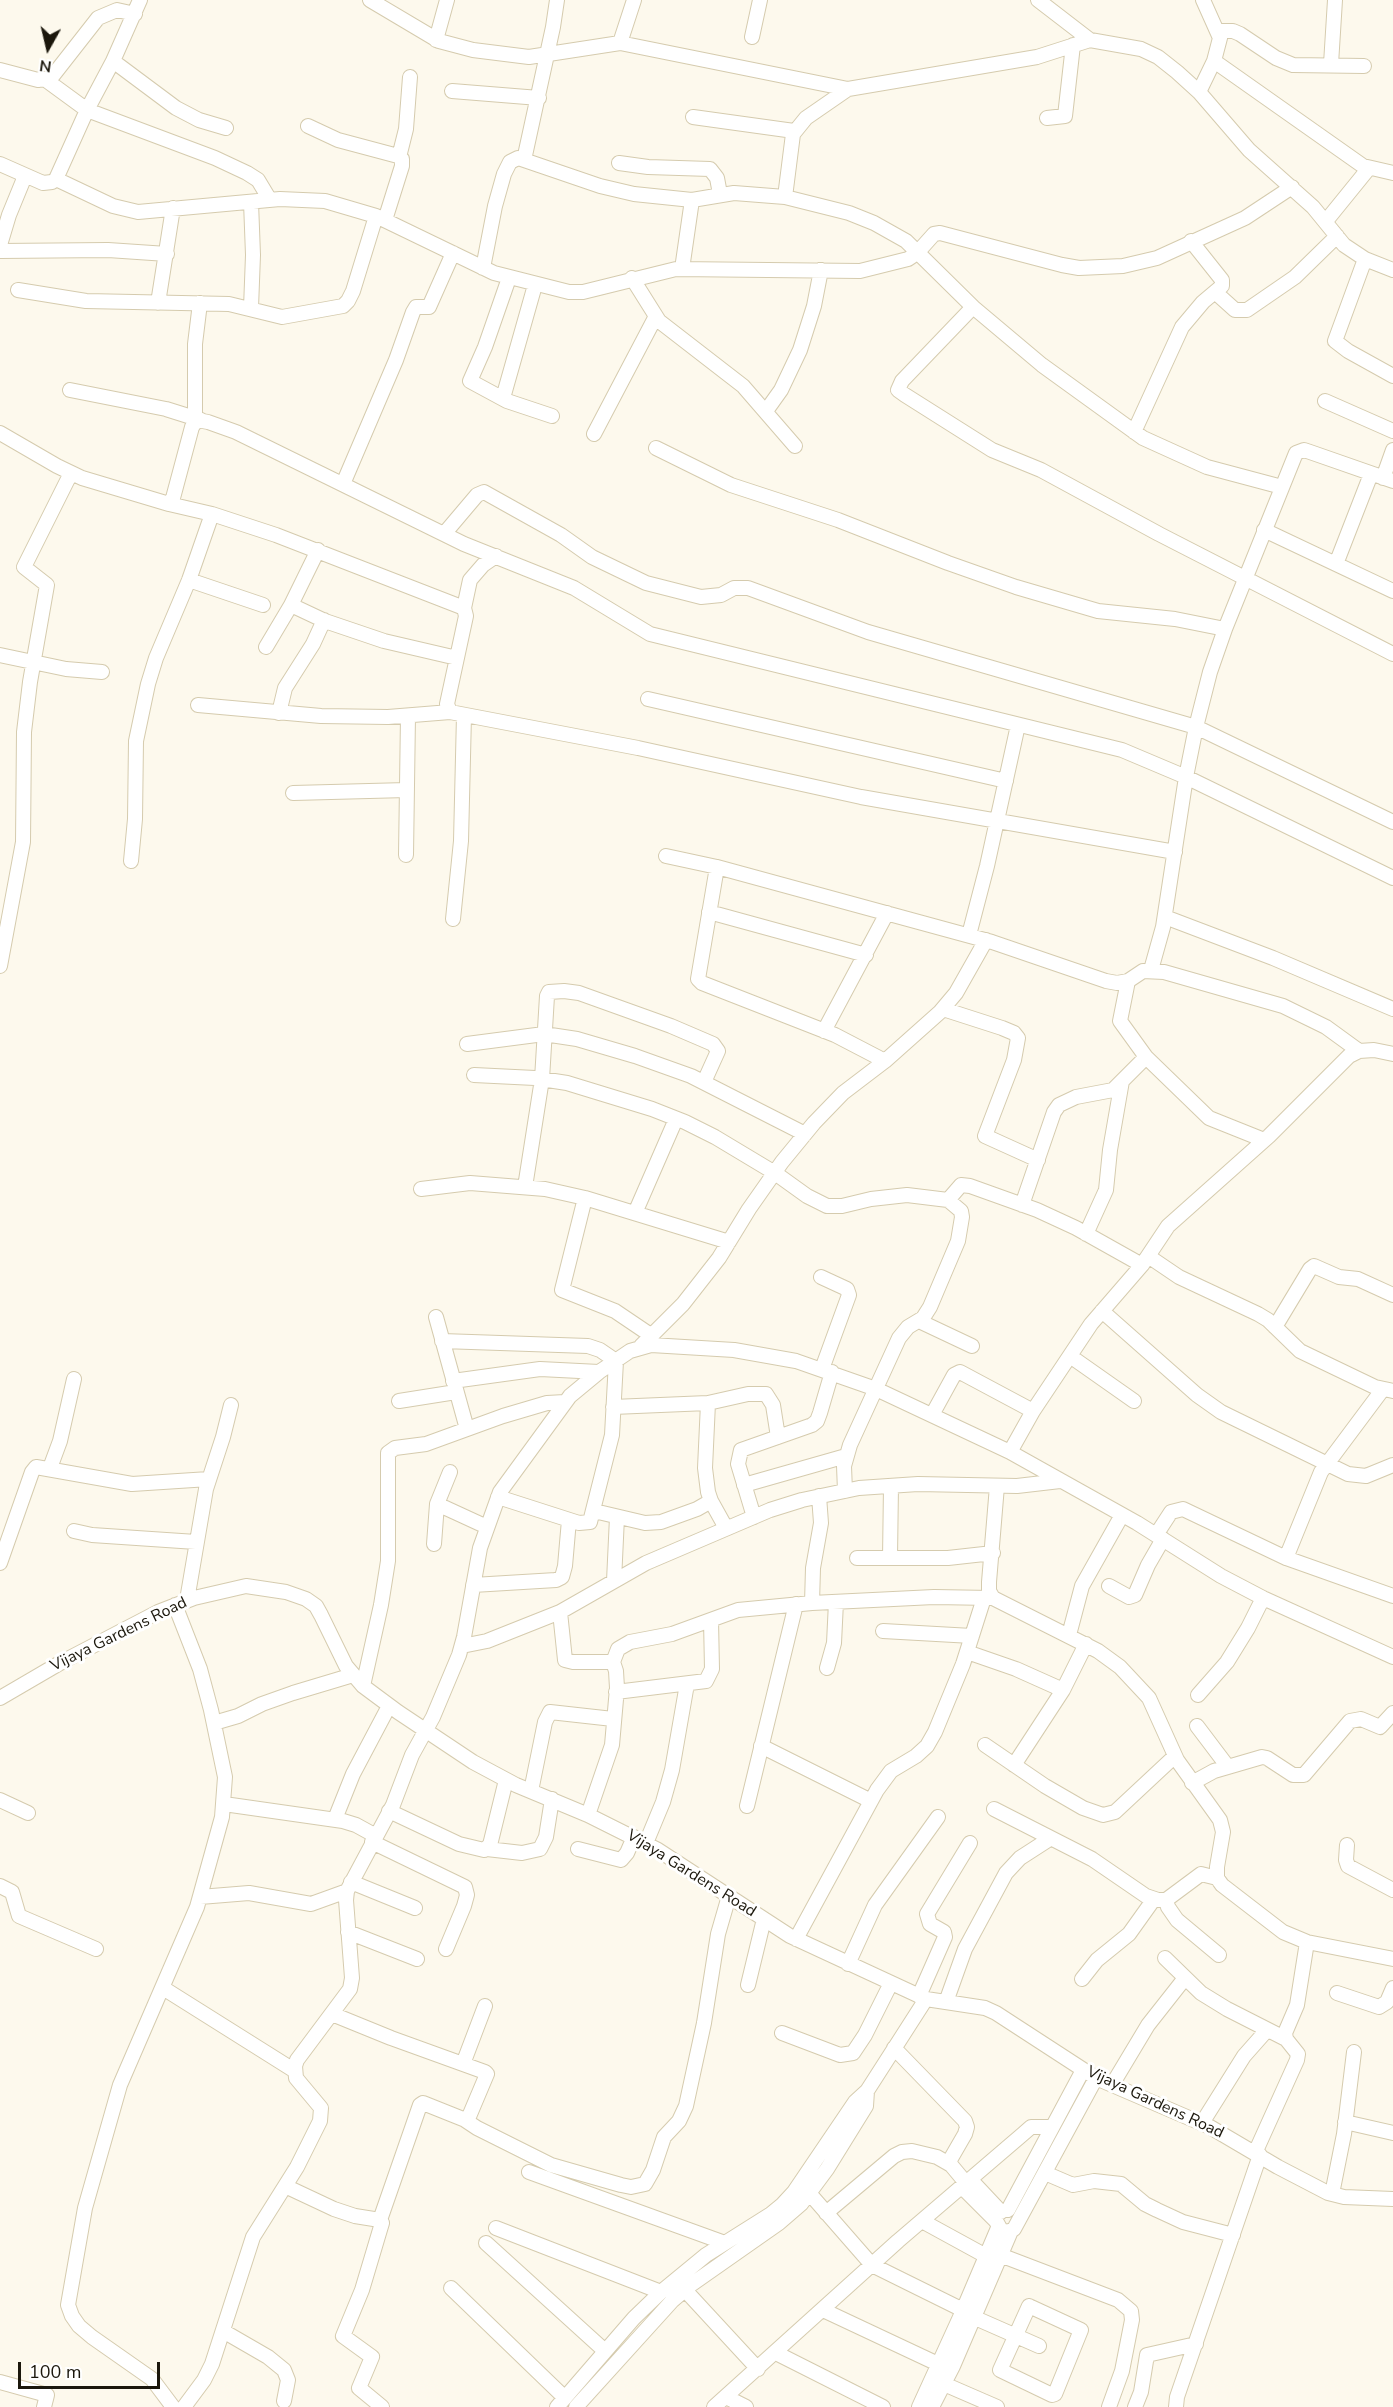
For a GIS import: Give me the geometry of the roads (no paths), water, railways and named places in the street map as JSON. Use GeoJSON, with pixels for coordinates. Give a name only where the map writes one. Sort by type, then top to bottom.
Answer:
{"type":"FeatureCollection","features":[{"type":"Feature","properties":{"kind":"street"},"geometry":{"type":"LineString","coordinates":[[106,0],[117,10],[135,14]]}},
{"type":"Feature","properties":{"kind":"street"},"geometry":{"type":"LineString","coordinates":[[0,164],[25,176],[48,183],[56,179],[140,0]]}},
{"type":"Feature","properties":{"kind":"street"},"geometry":{"type":"LineString","coordinates":[[370,0],[436,40],[453,46],[529,57],[620,43],[848,89],[1037,57],[1090,40],[1141,49],[1168,64],[1199,92],[1249,150],[1292,187],[1326,221],[1344,246],[1365,259],[1393,270]]}},
{"type":"Feature","properties":{"kind":"street"},"geometry":{"type":"LineString","coordinates":[[436,40],[447,0]]}},
{"type":"Feature","properties":{"kind":"street"},"geometry":{"type":"LineString","coordinates":[[524,160],[557,0]]}},
{"type":"Feature","properties":{"kind":"street"},"geometry":{"type":"LineString","coordinates":[[620,43],[634,0]]}},
{"type":"Feature","properties":{"kind":"street"},"geometry":{"type":"LineString","coordinates":[[752,37],[760,0]]}},
{"type":"Feature","properties":{"kind":"street"},"geometry":{"type":"LineString","coordinates":[[1038,0],[1090,40]]}},
{"type":"Feature","properties":{"kind":"street"},"geometry":{"type":"LineString","coordinates":[[1199,92],[1219,47],[1218,31],[1203,0]]}},
{"type":"Feature","properties":{"kind":"street"},"geometry":{"type":"LineString","coordinates":[[1331,64],[1335,0]]}},
{"type":"Feature","properties":{"kind":"street"},"geometry":{"type":"LineString","coordinates":[[0,70],[46,80],[56,73],[98,18],[117,10]]}},
{"type":"Feature","properties":{"kind":"street"},"geometry":{"type":"LineString","coordinates":[[1218,31],[1233,31],[1240,34],[1265,52],[1285,62],[1302,65],[1364,66]]}},
{"type":"Feature","properties":{"kind":"street"},"geometry":{"type":"LineString","coordinates":[[1047,118],[1065,116],[1073,45]]}},
{"type":"Feature","properties":{"kind":"street"},"geometry":{"type":"LineString","coordinates":[[113,61],[176,108],[199,120],[226,128]]}},
{"type":"Feature","properties":{"kind":"street"},"geometry":{"type":"LineString","coordinates":[[1214,61],[1369,168],[1393,173]]}},
{"type":"Feature","properties":{"kind":"street"},"geometry":{"type":"LineString","coordinates":[[399,157],[406,129],[410,77]]}},
{"type":"Feature","properties":{"kind":"street"},"geometry":{"type":"LineString","coordinates":[[46,80],[87,110],[248,173],[258,180],[270,200]]}},
{"type":"Feature","properties":{"kind":"street"},"geometry":{"type":"LineString","coordinates":[[785,197],[794,130],[806,118],[848,89]]}},
{"type":"Feature","properties":{"kind":"street"},"geometry":{"type":"LineString","coordinates":[[452,91],[538,98]]}},
{"type":"Feature","properties":{"kind":"street"},"geometry":{"type":"LineString","coordinates":[[693,117],[794,130]]}},
{"type":"Feature","properties":{"kind":"street"},"geometry":{"type":"LineString","coordinates":[[18,290],[86,302],[200,303],[251,308],[282,317],[346,304],[402,166],[402,159],[338,140],[308,126]]}},
{"type":"Feature","properties":{"kind":"street"},"geometry":{"type":"LineString","coordinates":[[483,268],[495,206],[504,174],[513,159],[524,160],[634,194],[693,200],[734,193],[785,197],[849,213],[893,232],[974,307],[1042,365],[1134,432],[1173,453],[1207,467],[1282,486]]}},
{"type":"Feature","properties":{"kind":"street"},"geometry":{"type":"LineString","coordinates":[[619,163],[648,167],[710,169],[717,178],[720,194]]}},
{"type":"Feature","properties":{"kind":"street"},"geometry":{"type":"LineString","coordinates":[[1326,221],[1369,168]]}},
{"type":"Feature","properties":{"kind":"street"},"geometry":{"type":"LineString","coordinates":[[0,245],[25,176]]}},
{"type":"Feature","properties":{"kind":"street"},"geometry":{"type":"LineString","coordinates":[[56,179],[113,206],[129,211],[147,212],[270,200],[325,201],[380,218],[483,268],[509,278],[569,292],[583,292],[662,271],[682,269],[860,271],[908,259],[917,253],[934,234],[940,233],[1062,266],[1103,268],[1123,266],[1157,258],[1245,218],[1292,187]]}},
{"type":"Feature","properties":{"kind":"street"},"geometry":{"type":"LineString","coordinates":[[682,269],[693,200]]}},
{"type":"Feature","properties":{"kind":"street"},"geometry":{"type":"LineString","coordinates":[[251,202],[254,255],[251,308]]}},
{"type":"Feature","properties":{"kind":"street"},"geometry":{"type":"LineString","coordinates":[[158,303],[173,208]]}},
{"type":"Feature","properties":{"kind":"street"},"geometry":{"type":"LineString","coordinates":[[1215,292],[1235,310],[1247,310],[1295,278],[1337,236]]}},
{"type":"Feature","properties":{"kind":"street"},"geometry":{"type":"LineString","coordinates":[[1134,432],[1182,327],[1203,302],[1222,286],[1222,280],[1191,241]]}},
{"type":"Feature","properties":{"kind":"street"},"geometry":{"type":"LineString","coordinates":[[0,251],[108,250],[167,254]]}},
{"type":"Feature","properties":{"kind":"street"},"geometry":{"type":"LineString","coordinates":[[343,484],[396,360],[413,312],[416,308],[429,307],[453,253]]}},
{"type":"Feature","properties":{"kind":"street"},"geometry":{"type":"LineString","coordinates":[[1365,259],[1335,341],[1348,351],[1393,376]]}},
{"type":"Feature","properties":{"kind":"street"},"geometry":{"type":"LineString","coordinates":[[766,411],[781,390],[800,350],[814,306],[821,270]]}},
{"type":"Feature","properties":{"kind":"street"},"geometry":{"type":"LineString","coordinates":[[509,278],[485,347],[470,378],[472,383],[502,398],[552,416]]}},
{"type":"Feature","properties":{"kind":"street"},"geometry":{"type":"LineString","coordinates":[[632,278],[656,316],[669,330],[743,386],[766,411],[781,433],[795,446]]}},
{"type":"Feature","properties":{"kind":"street"},"geometry":{"type":"LineString","coordinates":[[502,398],[535,285]]}},
{"type":"Feature","properties":{"kind":"street"},"geometry":{"type":"LineString","coordinates":[[169,504],[173,498],[192,427],[198,419],[195,344],[200,303]]}},
{"type":"Feature","properties":{"kind":"street"},"geometry":{"type":"LineString","coordinates":[[974,307],[902,381],[898,390],[992,450],[1041,470],[1245,579],[1301,605],[1393,654]]}},
{"type":"Feature","properties":{"kind":"street"},"geometry":{"type":"LineString","coordinates":[[594,434],[656,316]]}},
{"type":"Feature","properties":{"kind":"street"},"geometry":{"type":"LineString","coordinates":[[70,390],[166,409],[236,432],[444,534],[574,588],[640,630],[661,638],[1122,750],[1186,777],[1393,878]]}},
{"type":"Feature","properties":{"kind":"street"},"geometry":{"type":"LineString","coordinates":[[1325,401],[1393,431]]}},
{"type":"Feature","properties":{"kind":"street"},"geometry":{"type":"LineString","coordinates":[[0,434],[71,473],[169,504],[212,514],[318,550],[464,608]]}},
{"type":"Feature","properties":{"kind":"street"},"geometry":{"type":"LineString","coordinates":[[656,448],[731,485],[838,520],[1016,587],[1098,610],[1176,619],[1225,629]]}},
{"type":"Feature","properties":{"kind":"street"},"geometry":{"type":"LineString","coordinates":[[1151,970],[1165,917],[1186,777],[1210,672],[1296,453],[1304,450],[1382,478]]}},
{"type":"Feature","properties":{"kind":"street"},"geometry":{"type":"LineString","coordinates":[[1336,564],[1382,478],[1393,450]]}},
{"type":"Feature","properties":{"kind":"street"},"geometry":{"type":"LineString","coordinates":[[0,966],[6,906],[23,842],[24,732],[33,661],[47,585],[25,569],[25,564],[71,473]]}},
{"type":"Feature","properties":{"kind":"street"},"geometry":{"type":"LineString","coordinates":[[444,534],[477,495],[484,492],[561,535],[592,557],[646,583],[701,597],[721,595],[734,588],[748,588],[868,632],[1196,727],[1393,822]]}},
{"type":"Feature","properties":{"kind":"street"},"geometry":{"type":"LineString","coordinates":[[131,861],[135,819],[136,741],[141,717],[156,658],[189,580],[212,514]]}},
{"type":"Feature","properties":{"kind":"street"},"geometry":{"type":"LineString","coordinates":[[1264,530],[1393,591]]}},
{"type":"Feature","properties":{"kind":"street"},"geometry":{"type":"LineString","coordinates":[[266,647],[291,605],[318,550]]}},
{"type":"Feature","properties":{"kind":"street"},"geometry":{"type":"LineString","coordinates":[[453,919],[460,842],[457,714],[447,704],[466,616],[464,608],[470,580],[483,565],[496,556]]}},
{"type":"Feature","properties":{"kind":"street"},"geometry":{"type":"LineString","coordinates":[[189,580],[263,605]]}},
{"type":"Feature","properties":{"kind":"street"},"geometry":{"type":"LineString","coordinates":[[291,605],[324,620],[384,641],[457,658]]}},
{"type":"Feature","properties":{"kind":"street"},"geometry":{"type":"LineString","coordinates":[[279,713],[285,688],[313,644],[324,620]]}},
{"type":"Feature","properties":{"kind":"street"},"geometry":{"type":"LineString","coordinates":[[0,655],[74,670],[102,672]]}},
{"type":"Feature","properties":{"kind":"street"},"geometry":{"type":"LineString","coordinates":[[648,699],[1006,781]]}},
{"type":"Feature","properties":{"kind":"street"},"geometry":{"type":"LineString","coordinates":[[198,705],[321,716],[457,714],[638,748],[861,797],[1175,852]]}},
{"type":"Feature","properties":{"kind":"street"},"geometry":{"type":"LineString","coordinates":[[406,855],[408,716]]}},
{"type":"Feature","properties":{"kind":"street"},"geometry":{"type":"LineString","coordinates":[[969,935],[1018,724]]}},
{"type":"Feature","properties":{"kind":"street"},"geometry":{"type":"LineString","coordinates":[[293,793],[407,790]]}},
{"type":"Feature","properties":{"kind":"street"},"geometry":{"type":"LineString","coordinates":[[666,856],[717,867],[969,935],[1106,981],[1117,983],[1128,981],[1143,971],[1151,970],[1283,1006],[1326,1027],[1359,1051]]}},
{"type":"Feature","properties":{"kind":"street"},"geometry":{"type":"LineString","coordinates":[[717,867],[698,979],[702,983],[824,1031],[885,1061]]}},
{"type":"Feature","properties":{"kind":"street"},"geometry":{"type":"LineString","coordinates":[[709,912],[866,955]]}},
{"type":"Feature","properties":{"kind":"street"},"geometry":{"type":"LineString","coordinates":[[824,1031],[887,913]]}},
{"type":"Feature","properties":{"kind":"street"},"geometry":{"type":"LineString","coordinates":[[1165,917],[1273,958],[1393,1009]]}},
{"type":"Feature","properties":{"kind":"street"},"geometry":{"type":"LineString","coordinates":[[184,2407],[204,2380],[223,2331],[253,2237],[297,2167],[320,2121],[319,2103],[296,2078],[297,2060],[350,1989],[352,1978],[345,1900],[349,1887],[389,1811],[412,1755],[426,1731],[462,1646],[487,1527],[498,1497],[509,1477],[565,1402],[599,1372],[641,1346],[683,1304],[719,1258],[775,1173],[805,1134],[843,1093],[885,1061],[943,1009],[956,993],[986,940]]}},
{"type":"Feature","properties":{"kind":"street"},"geometry":{"type":"LineString","coordinates":[[1128,981],[1120,1021],[1146,1057],[1209,1118],[1264,1140]]}},
{"type":"Feature","properties":{"kind":"street"},"geometry":{"type":"LineString","coordinates":[[525,1187],[542,1079],[549,992],[579,993],[671,1026],[713,1044],[718,1051],[704,1082]]}},
{"type":"Feature","properties":{"kind":"street"},"geometry":{"type":"LineString","coordinates":[[943,1009],[1002,1028],[1014,1033],[1018,1038],[1014,1060],[985,1136],[1038,1160]]}},
{"type":"Feature","properties":{"kind":"street"},"geometry":{"type":"LineString","coordinates":[[467,1044],[544,1034],[577,1039],[635,1056],[704,1082],[805,1134]]}},
{"type":"Feature","properties":{"kind":"street"},"geometry":{"type":"LineString","coordinates":[[1010,1452],[1033,1411],[1102,1311],[1180,1214],[1264,1140],[1348,1056],[1359,1051],[1374,1050],[1393,1054]]}},
{"type":"Feature","properties":{"kind":"street"},"geometry":{"type":"LineString","coordinates":[[1022,1205],[1054,1112],[1059,1105],[1076,1097],[1113,1090],[1146,1057]]}},
{"type":"Feature","properties":{"kind":"street"},"geometry":{"type":"LineString","coordinates":[[474,1075],[542,1079],[652,1109],[715,1137],[775,1173],[807,1196],[827,1206],[842,1206],[871,1199],[907,1195],[948,1200],[961,1211],[958,1240],[930,1307],[919,1321],[903,1331],[899,1338],[846,1456],[845,1491]]}},
{"type":"Feature","properties":{"kind":"street"},"geometry":{"type":"LineString","coordinates":[[1086,1234],[1106,1190],[1110,1150],[1122,1081]]}},
{"type":"Feature","properties":{"kind":"street"},"geometry":{"type":"LineString","coordinates":[[635,1213],[676,1119]]}},
{"type":"Feature","properties":{"kind":"street"},"geometry":{"type":"LineString","coordinates":[[421,1190],[470,1183],[525,1187],[585,1198],[729,1242]]}},
{"type":"Feature","properties":{"kind":"street"},"geometry":{"type":"LineString","coordinates":[[948,1200],[958,1188],[965,1185],[1022,1205],[1258,1314],[1300,1352],[1388,1390],[1326,1463],[1286,1558]]}},
{"type":"Feature","properties":{"kind":"street"},"geometry":{"type":"LineString","coordinates":[[585,1198],[562,1290],[615,1311],[652,1336]]}},
{"type":"Feature","properties":{"kind":"street"},"geometry":{"type":"LineString","coordinates":[[1275,1327],[1314,1266],[1339,1277],[1358,1279],[1393,1295]]}},
{"type":"Feature","properties":{"kind":"street"},"geometry":{"type":"LineString","coordinates":[[754,1516],[738,1464],[741,1450],[813,1425],[817,1421],[827,1371],[849,1295],[847,1289],[820,1277]]}},
{"type":"Feature","properties":{"kind":"street"},"geometry":{"type":"LineString","coordinates":[[1102,1311],[1209,1405],[1266,1436],[1340,1471],[1358,1475],[1373,1474],[1393,1465]]}},
{"type":"Feature","properties":{"kind":"street"},"geometry":{"type":"LineString","coordinates":[[436,1317],[467,1429]]}},
{"type":"Feature","properties":{"kind":"street"},"geometry":{"type":"LineString","coordinates":[[919,1321],[972,1346]]}},
{"type":"Feature","properties":{"kind":"street"},"geometry":{"type":"LineString","coordinates":[[442,1341],[588,1346],[600,1350],[616,1361]]}},
{"type":"Feature","properties":{"kind":"street"},"geometry":{"type":"LineString","coordinates":[[641,1346],[734,1350],[796,1361],[876,1389],[1010,1452],[1122,1515],[1221,1576],[1263,1598],[1393,1657]]}},
{"type":"Feature","properties":{"kind":"street"},"geometry":{"type":"LineString","coordinates":[[1070,1356],[1134,1401]]}},
{"type":"Feature","properties":{"kind":"street"},"geometry":{"type":"LineString","coordinates":[[498,1497],[569,1520],[585,1524],[590,1522],[612,1436],[616,1361]]}},
{"type":"Feature","properties":{"kind":"street"},"geometry":{"type":"LineString","coordinates":[[399,1401],[540,1369],[599,1372]]}},
{"type":"Feature","properties":{"kind":"street"},"geometry":{"type":"LineString","coordinates":[[932,1415],[954,1375],[960,1372],[1033,1411]]}},
{"type":"Feature","properties":{"kind":"street"},"geometry":{"type":"LineString","coordinates":[[50,1468],[60,1441],[74,1379]]}},
{"type":"Feature","properties":{"kind":"street"},"geometry":{"type":"LineString","coordinates":[[614,1407],[708,1403],[748,1394],[766,1394],[773,1405],[778,1437]]}},
{"type":"Feature","properties":{"kind":"street"},"geometry":{"type":"LineString","coordinates":[[363,1686],[388,1561],[388,1453],[391,1450],[426,1444],[547,1403],[565,1402]]}},
{"type":"Feature","properties":{"kind":"street"},"geometry":{"type":"LineString","coordinates":[[708,1403],[705,1468],[711,1501],[726,1528]]}},
{"type":"Feature","properties":{"kind":"street"},"geometry":{"type":"LineString","coordinates":[[173,2407],[152,2379],[79,2326],[68,2305],[83,2219],[100,2149],[120,2085],[200,1897],[224,1804],[225,1777],[214,1723],[181,1603],[209,1479],[231,1405]]}},
{"type":"Feature","properties":{"kind":"street"},"geometry":{"type":"LineString","coordinates":[[744,1485],[846,1456]]}},
{"type":"Feature","properties":{"kind":"street"},"geometry":{"type":"LineString","coordinates":[[0,1563],[34,1468],[40,1466],[132,1484],[209,1479]]}},
{"type":"Feature","properties":{"kind":"street"},"geometry":{"type":"LineString","coordinates":[[434,1544],[437,1504],[450,1472]]}},
{"type":"Feature","properties":{"kind":"street"},"geometry":{"type":"LineString","coordinates":[[462,1646],[487,1641],[560,1612],[646,1563],[754,1516],[819,1496],[845,1491],[918,1484],[997,1486],[1060,1481]]}},
{"type":"Feature","properties":{"kind":"street"},"geometry":{"type":"LineString","coordinates":[[890,1558],[891,1486]]}},
{"type":"Feature","properties":{"kind":"street"},"geometry":{"type":"LineString","coordinates":[[796,1939],[871,1801],[891,1771],[916,1756],[927,1746],[946,1710],[988,1598],[997,1486]]}},
{"type":"Feature","properties":{"kind":"street"},"geometry":{"type":"LineString","coordinates":[[812,1603],[813,1568],[821,1523],[819,1496]]}},
{"type":"Feature","properties":{"kind":"street"},"geometry":{"type":"LineString","coordinates":[[594,1511],[645,1523],[661,1522],[698,1509],[711,1501]]}},
{"type":"Feature","properties":{"kind":"street"},"geometry":{"type":"LineString","coordinates":[[437,1504],[487,1527]]}},
{"type":"Feature","properties":{"kind":"street"},"geometry":{"type":"LineString","coordinates":[[1109,1586],[1129,1597],[1135,1595],[1172,1512],[1183,1509],[1286,1558],[1393,1596]]}},
{"type":"Feature","properties":{"kind":"street"},"geometry":{"type":"LineString","coordinates":[[1069,1635],[1082,1586],[1122,1515]]}},
{"type":"Feature","properties":{"kind":"street"},"geometry":{"type":"LineString","coordinates":[[614,1581],[618,1517]]}},
{"type":"Feature","properties":{"kind":"street"},"geometry":{"type":"LineString","coordinates":[[473,1585],[556,1580],[562,1577],[569,1520]]}},
{"type":"Feature","properties":{"kind":"street"},"geometry":{"type":"LineString","coordinates":[[74,1531],[92,1535],[196,1542]]}},
{"type":"Feature","properties":{"kind":"street"},"geometry":{"type":"LineString","coordinates":[[857,1558],[948,1558],[993,1553]]}},
{"type":"Feature","properties":{"kind":"street","name":"Vijaya Gardens Road"},"geometry":{"type":"LineString","coordinates":[[0,1698],[60,1663],[158,1612],[181,1603],[246,1586],[286,1592],[306,1599],[321,1615],[333,1641],[363,1686],[473,1762],[506,1780],[640,1840],[796,1939],[922,1997],[985,2008],[996,2013],[1096,2078],[1202,2123],[1308,2183],[1344,2197],[1393,2199]]}},
{"type":"Feature","properties":{"kind":"street"},"geometry":{"type":"LineString","coordinates":[[588,1815],[612,1745],[616,1692],[616,1671],[613,1662],[618,1649],[630,1642],[672,1634],[738,1610],[812,1603],[988,1598],[1086,1644],[1120,1668],[1149,1698],[1175,1756],[1220,1820],[1223,1832],[1216,1867],[1217,1878],[1222,1885],[1283,1932],[1307,1942],[1393,1959]]}},
{"type":"Feature","properties":{"kind":"street"},"geometry":{"type":"LineString","coordinates":[[1198,1695],[1227,1662],[1263,1598]]}},
{"type":"Feature","properties":{"kind":"street"},"geometry":{"type":"LineString","coordinates":[[827,1668],[834,1643],[836,1602]]}},
{"type":"Feature","properties":{"kind":"street"},"geometry":{"type":"LineString","coordinates":[[747,1806],[796,1604]]}},
{"type":"Feature","properties":{"kind":"street"},"geometry":{"type":"LineString","coordinates":[[560,1612],[565,1660],[613,1662]]}},
{"type":"Feature","properties":{"kind":"street"},"geometry":{"type":"LineString","coordinates":[[616,1692],[706,1681],[712,1669],[711,1620]]}},
{"type":"Feature","properties":{"kind":"street"},"geometry":{"type":"LineString","coordinates":[[883,1630],[972,1636]]}},
{"type":"Feature","properties":{"kind":"street"},"geometry":{"type":"LineString","coordinates":[[1014,1765],[1063,1690],[1086,1644]]}},
{"type":"Feature","properties":{"kind":"street"},"geometry":{"type":"LineString","coordinates":[[967,1652],[1016,1669],[1063,1690]]}},
{"type":"Feature","properties":{"kind":"street"},"geometry":{"type":"LineString","coordinates":[[214,1723],[238,1716],[262,1704],[354,1675]]}},
{"type":"Feature","properties":{"kind":"street"},"geometry":{"type":"LineString","coordinates":[[578,1849],[621,1860],[640,1840],[663,1802],[672,1770],[687,1684]]}},
{"type":"Feature","properties":{"kind":"street"},"geometry":{"type":"LineString","coordinates":[[334,1819],[353,1774],[389,1706]]}},
{"type":"Feature","properties":{"kind":"street"},"geometry":{"type":"LineString","coordinates":[[531,1791],[549,1712],[613,1719]]}},
{"type":"Feature","properties":{"kind":"street"},"geometry":{"type":"LineString","coordinates":[[1192,1783],[1214,1771],[1254,1759],[1267,1758],[1293,1775],[1304,1775],[1350,1721],[1361,1719],[1380,1727],[1393,1713]]}},
{"type":"Feature","properties":{"kind":"street"},"geometry":{"type":"LineString","coordinates":[[1197,1726],[1228,1767]]}},
{"type":"Feature","properties":{"kind":"street"},"geometry":{"type":"LineString","coordinates":[[985,1745],[1083,1808],[1108,1814],[1115,1812],[1175,1756]]}},
{"type":"Feature","properties":{"kind":"street"},"geometry":{"type":"LineString","coordinates":[[760,1746],[871,1801]]}},
{"type":"Feature","properties":{"kind":"street"},"geometry":{"type":"LineString","coordinates":[[487,1849],[506,1780]]}},
{"type":"Feature","properties":{"kind":"street"},"geometry":{"type":"LineString","coordinates":[[389,1811],[478,1851],[487,1849],[522,1853],[540,1849],[546,1837],[552,1799]]}},
{"type":"Feature","properties":{"kind":"street"},"geometry":{"type":"LineString","coordinates":[[0,1800],[28,1813]]}},
{"type":"Feature","properties":{"kind":"street"},"geometry":{"type":"LineString","coordinates":[[224,1804],[334,1819],[356,1825],[374,1839],[465,1887],[467,1895],[464,1906],[446,1949]]}},
{"type":"Feature","properties":{"kind":"street"},"geometry":{"type":"LineString","coordinates":[[994,1809],[1108,1868],[1138,1891],[1160,1899],[1177,1920],[1219,1955]]}},
{"type":"Feature","properties":{"kind":"street"},"geometry":{"type":"LineString","coordinates":[[848,1964],[875,1905],[938,1817]]}},
{"type":"Feature","properties":{"kind":"street"},"geometry":{"type":"LineString","coordinates":[[946,2002],[966,1949],[1006,1873],[1020,1858],[1051,1838]]}},
{"type":"Feature","properties":{"kind":"street"},"geometry":{"type":"LineString","coordinates":[[451,2288],[561,2403],[604,2351],[677,2277],[771,2214],[782,2205],[800,2183],[855,2102],[867,2091],[922,1997],[945,1937],[944,1932],[930,1924],[927,1914],[970,1843]]}},
{"type":"Feature","properties":{"kind":"street"},"geometry":{"type":"LineString","coordinates":[[1347,1845],[1348,1866],[1393,1890]]}},
{"type":"Feature","properties":{"kind":"street"},"geometry":{"type":"LineString","coordinates":[[1082,1979],[1097,1960],[1129,1934],[1160,1899],[1201,1874],[1217,1878]]}},
{"type":"Feature","properties":{"kind":"street"},"geometry":{"type":"LineString","coordinates":[[0,1886],[12,1892],[19,1916],[96,1948]]}},
{"type":"Feature","properties":{"kind":"street"},"geometry":{"type":"LineString","coordinates":[[200,1897],[249,1893],[311,1904],[349,1887],[415,1908]]}},
{"type":"Feature","properties":{"kind":"street"},"geometry":{"type":"LineString","coordinates":[[382,2407],[359,2388],[372,2357],[343,2336],[362,2290],[382,2228],[380,2220],[421,2103],[465,2120],[551,2165],[621,2186],[631,2187],[645,2184],[653,2170],[664,2137],[679,2121],[686,2106],[704,2024],[718,1934],[729,1896]]}},
{"type":"Feature","properties":{"kind":"street"},"geometry":{"type":"LineString","coordinates":[[748,1985],[764,1919]]}},
{"type":"Feature","properties":{"kind":"street"},"geometry":{"type":"LineString","coordinates":[[348,1932],[417,1959]]}},
{"type":"Feature","properties":{"kind":"street"},"geometry":{"type":"LineString","coordinates":[[1286,2039],[1285,2033],[1297,2005],[1307,1942]]}},
{"type":"Feature","properties":{"kind":"street"},"geometry":{"type":"LineString","coordinates":[[1165,1958],[1201,1993],[1286,2039],[1298,2054],[1257,2154],[1233,2235],[1176,2407]]}},
{"type":"Feature","properties":{"kind":"street"},"geometry":{"type":"LineString","coordinates":[[1112,2085],[1148,2025],[1185,1978]]}},
{"type":"Feature","properties":{"kind":"street"},"geometry":{"type":"LineString","coordinates":[[782,2033],[840,2055],[853,2053],[865,2035],[891,1983]]}},
{"type":"Feature","properties":{"kind":"street"},"geometry":{"type":"LineString","coordinates":[[163,1988],[295,2071]]}},
{"type":"Feature","properties":{"kind":"street"},"geometry":{"type":"LineString","coordinates":[[1337,1993],[1379,2007],[1387,2002],[1393,1988]]}},
{"type":"Feature","properties":{"kind":"street"},"geometry":{"type":"LineString","coordinates":[[463,2064],[486,2006]]}},
{"type":"Feature","properties":{"kind":"street"},"geometry":{"type":"LineString","coordinates":[[332,2014],[485,2072],[487,2074],[468,2119],[465,2120]]}},
{"type":"Feature","properties":{"kind":"street"},"geometry":{"type":"LineString","coordinates":[[1202,2123],[1244,2056],[1267,2030]]}},
{"type":"Feature","properties":{"kind":"street"},"geometry":{"type":"LineString","coordinates":[[894,2048],[965,2121],[967,2127],[950,2160],[951,2165]]}},
{"type":"Feature","properties":{"kind":"street"},"geometry":{"type":"LineString","coordinates":[[1332,2194],[1345,2122],[1354,2052]]}},
{"type":"Feature","properties":{"kind":"street"},"geometry":{"type":"LineString","coordinates":[[932,2407],[944,2384],[986,2256],[1083,2070]]}},
{"type":"Feature","properties":{"kind":"street"},"geometry":{"type":"LineString","coordinates":[[919,2407],[938,2364],[1000,2256],[1005,2221],[1045,2173],[1096,2078]]}},
{"type":"Feature","properties":{"kind":"street"},"geometry":{"type":"LineString","coordinates":[[576,2407],[652,2322],[685,2290],[779,2223],[810,2194],[866,2106],[867,2091]]}},
{"type":"Feature","properties":{"kind":"street"},"geometry":{"type":"LineString","coordinates":[[1345,2122],[1393,2133]]}},
{"type":"Feature","properties":{"kind":"street"},"geometry":{"type":"LineString","coordinates":[[714,2407],[872,2265],[1031,2127],[1052,2127]]}},
{"type":"Feature","properties":{"kind":"street"},"geometry":{"type":"LineString","coordinates":[[826,2213],[894,2156],[912,2151],[938,2157],[951,2165],[1005,2221]]}},
{"type":"Feature","properties":{"kind":"street"},"geometry":{"type":"LineString","coordinates":[[529,2172],[725,2243]]}},
{"type":"Feature","properties":{"kind":"street"},"geometry":{"type":"LineString","coordinates":[[1045,2173],[1073,2185],[1094,2181],[1122,2184],[1145,2204],[1157,2210],[1184,2222],[1233,2235]]}},
{"type":"Feature","properties":{"kind":"street"},"geometry":{"type":"LineString","coordinates":[[285,2186],[334,2209],[380,2220]]}},
{"type":"Feature","properties":{"kind":"street"},"geometry":{"type":"LineString","coordinates":[[810,2194],[872,2265],[1039,2346]]}},
{"type":"Feature","properties":{"kind":"street"},"geometry":{"type":"LineString","coordinates":[[922,2221],[986,2256]]}},
{"type":"Feature","properties":{"kind":"street"},"geometry":{"type":"LineString","coordinates":[[496,2228],[661,2292]]}},
{"type":"Feature","properties":{"kind":"street"},"geometry":{"type":"LineString","coordinates":[[486,2243],[604,2351]]}},
{"type":"Feature","properties":{"kind":"street"},"geometry":{"type":"LineString","coordinates":[[1000,2256],[1118,2300],[1131,2311],[1132,2320],[1122,2371],[1109,2407]]}},
{"type":"Feature","properties":{"kind":"street"},"geometry":{"type":"LineString","coordinates":[[685,2290],[758,2369]]}},
{"type":"Feature","properties":{"kind":"street"},"geometry":{"type":"LineString","coordinates":[[1029,2306],[1081,2330],[1055,2394],[1048,2395],[1000,2370],[1014,2335],[1029,2306]]}},
{"type":"Feature","properties":{"kind":"street"},"geometry":{"type":"LineString","coordinates":[[823,2310],[938,2364]]}},
{"type":"Feature","properties":{"kind":"street"},"geometry":{"type":"LineString","coordinates":[[223,2331],[268,2357],[284,2370],[288,2380],[284,2401]]}},
{"type":"Feature","properties":{"kind":"street"},"geometry":{"type":"LineString","coordinates":[[1135,2407],[1141,2392],[1147,2355],[1196,2344]]}},
{"type":"Feature","properties":{"kind":"street"},"geometry":{"type":"LineString","coordinates":[[776,2353],[883,2407]]}},
{"type":"Feature","properties":{"kind":"street"},"geometry":{"type":"LineString","coordinates":[[0,2382],[47,2394],[44,2407]]}},
{"type":"Feature","properties":{"kind":"street"},"geometry":{"type":"LineString","coordinates":[[944,2384],[997,2407]]}},
{"type":"Feature","properties":{"kind":"street"},"geometry":{"type":"LineString","coordinates":[[726,2397],[746,2407]]}}]}
